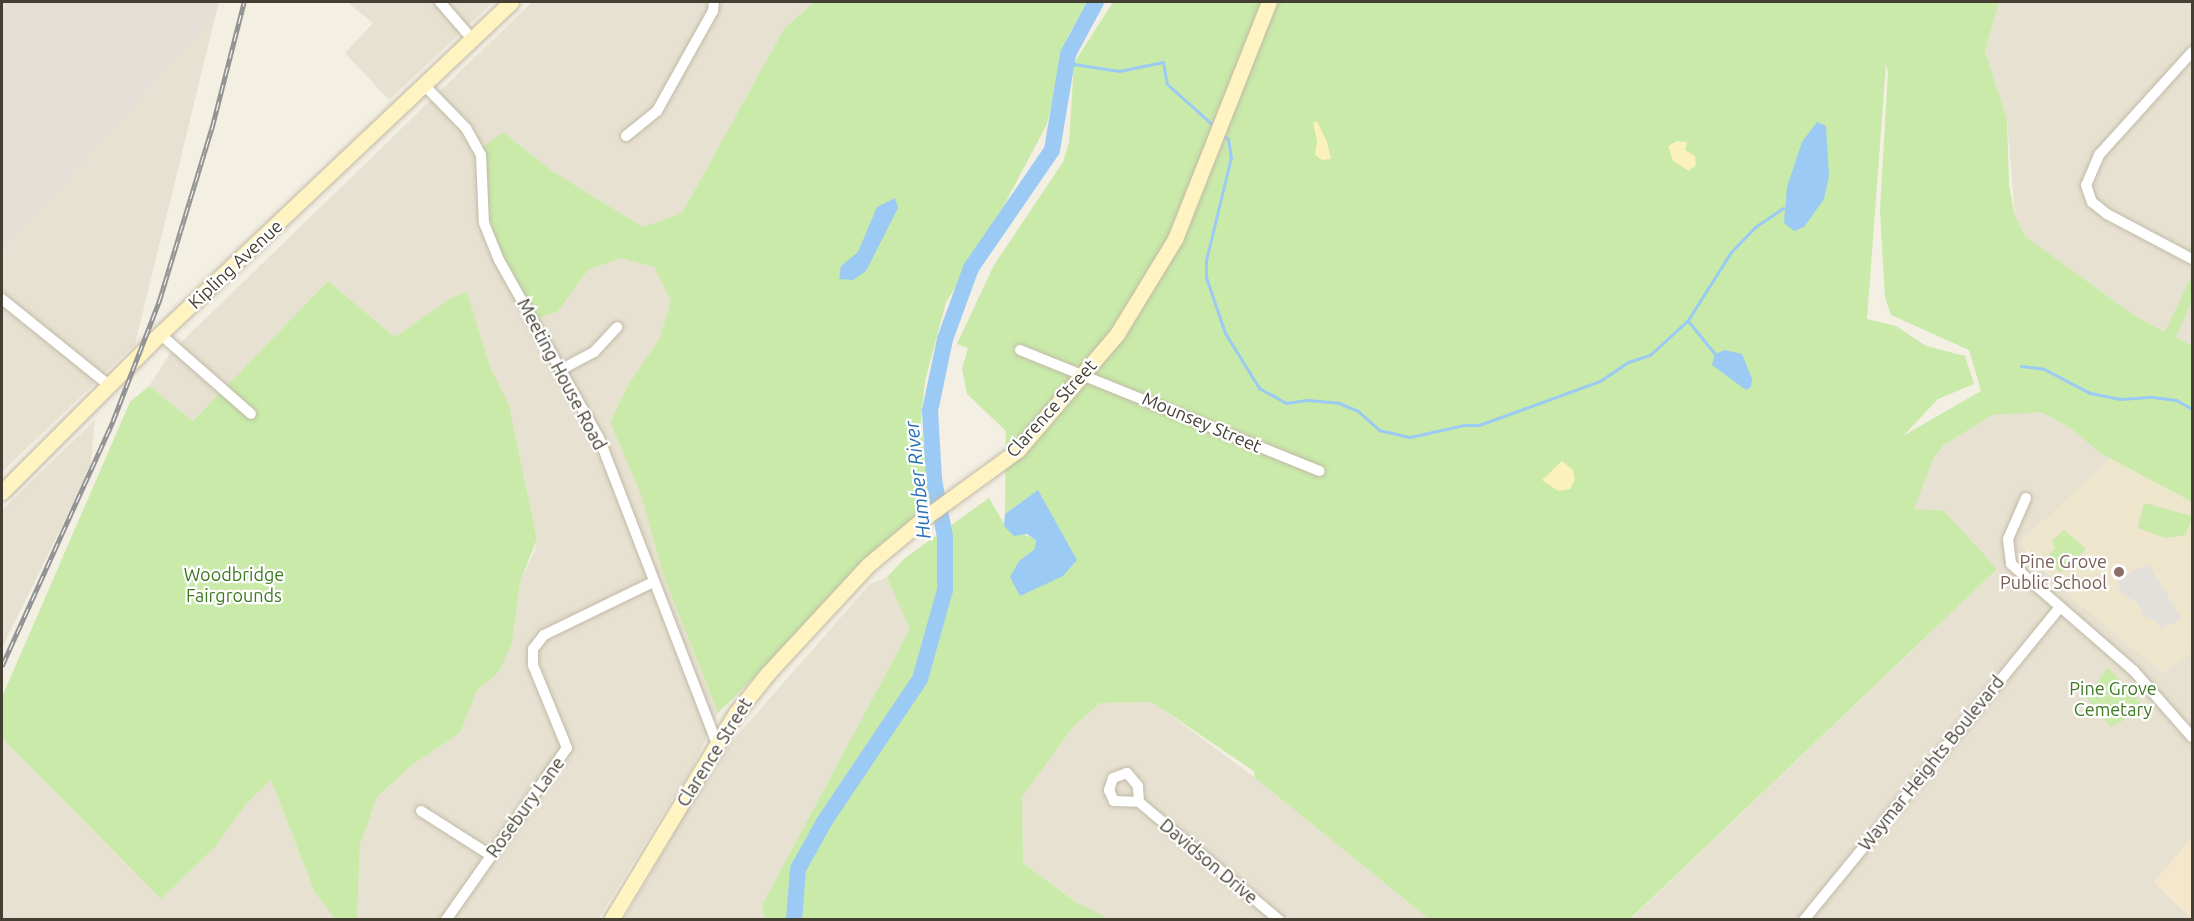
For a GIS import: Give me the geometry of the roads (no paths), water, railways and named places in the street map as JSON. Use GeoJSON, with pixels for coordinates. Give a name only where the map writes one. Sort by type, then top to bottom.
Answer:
{"type":"FeatureCollection","features":[{"type":"Feature","properties":{"kind":"street"},"geometry":{"type":"LineString","coordinates":[[440,2],[472,39]]}},
{"type":"Feature","properties":{"kind":"street","name":"Kipling Avenue"},"geometry":{"type":"LineString","coordinates":[[2,492],[160,334],[511,2]]}},
{"type":"Feature","properties":{"kind":"street"},"geometry":{"type":"LineString","coordinates":[[626,135],[657,111],[713,11],[714,2]]}},
{"type":"Feature","properties":{"kind":"street","name":"Clarence Street"},"geometry":{"type":"LineString","coordinates":[[611,920],[736,713],[785,653],[868,565],[923,519],[1018,450],[1117,334],[1175,239],[1269,2]]}},
{"type":"Feature","properties":{"kind":"street"},"geometry":{"type":"LineString","coordinates":[[2193,52],[2099,155],[2086,185],[2092,202],[2108,214],[2193,259]]}},
{"type":"Feature","properties":{"kind":"street","name":"Meeting House Road"},"geometry":{"type":"LineString","coordinates":[[424,85],[466,128],[481,155],[484,223],[499,260],[599,438],[717,744]]}},
{"type":"Feature","properties":{"kind":"street"},"geometry":{"type":"LineString","coordinates":[[2,299],[110,386]]}},
{"type":"Feature","properties":{"kind":"street"},"geometry":{"type":"LineString","coordinates":[[562,369],[594,352],[617,327]]}},
{"type":"Feature","properties":{"kind":"street"},"geometry":{"type":"LineString","coordinates":[[160,334],[251,414]]}},
{"type":"Feature","properties":{"kind":"street","name":"Mounsey Street"},"geometry":{"type":"LineString","coordinates":[[1020,350],[1084,373],[1319,471]]}},
{"type":"Feature","properties":{"kind":"street"},"geometry":{"type":"LineString","coordinates":[[2026,498],[2008,539],[2011,564],[2134,671],[2193,737]]}},
{"type":"Feature","properties":{"kind":"street","name":"Rosebury Lane"},"geometry":{"type":"LineString","coordinates":[[446,920],[567,748],[533,665],[533,649],[544,635],[653,582]]}},
{"type":"Feature","properties":{"kind":"street","name":"Waymar Heights Boulevard"},"geometry":{"type":"LineString","coordinates":[[1804,920],[2060,607]]}},
{"type":"Feature","properties":{"kind":"street","name":"Davidson Drive"},"geometry":{"type":"LineString","coordinates":[[1139,802],[1279,920]]}},
{"type":"Feature","properties":{"kind":"street"},"geometry":{"type":"LineString","coordinates":[[421,811],[490,855]]}},
{"type":"Feature","properties":{"kind":"water"},"geometry":{"type":"Polygon","coordinates":[[[1817,122],[1826,126],[1829,176],[1824,199],[1804,227],[1794,231],[1784,223],[1787,187],[1802,142],[1817,122]]]}},
{"type":"Feature","properties":{"kind":"water"},"geometry":{"type":"Polygon","coordinates":[[[895,198],[898,208],[866,271],[853,280],[839,279],[841,266],[858,252],[877,207],[895,198]]]}},
{"type":"Feature","properties":{"kind":"water"},"geometry":{"type":"Polygon","coordinates":[[[1725,350],[1742,354],[1752,379],[1751,387],[1746,390],[1712,365],[1715,354],[1725,350]]]}},
{"type":"Feature","properties":{"kind":"water"},"geometry":{"type":"Polygon","coordinates":[[[1038,490],[1077,560],[1063,576],[1020,596],[1010,577],[1019,561],[1035,549],[1036,540],[1027,534],[1014,536],[1004,526],[1005,514],[1038,490]]]}},
{"type":"Feature","properties":{"kind":"waterway","name":"Humber River"},"geometry":{"type":"LineString","coordinates":[[794,920],[798,869],[824,822],[920,679],[945,590],[945,537],[934,480],[930,411],[945,339],[971,268],[1052,150],[1068,54],[1096,2]]}},
{"type":"Feature","properties":{"kind":"waterway"},"geometry":{"type":"LineString","coordinates":[[1067,63],[1119,71],[1163,62],[1167,84],[1215,127]]}},
{"type":"Feature","properties":{"kind":"waterway"},"geometry":{"type":"LineString","coordinates":[[1222,134],[1228,139],[1231,157],[1206,260],[1206,277],[1225,333],[1259,388],[1286,403],[1307,400],[1339,403],[1358,411],[1379,430],[1410,437],[1464,425],[1479,425],[1600,381],[1628,362],[1650,355],[1688,320],[1731,252],[1755,227],[1783,208]]}},
{"type":"Feature","properties":{"kind":"waterway"},"geometry":{"type":"LineString","coordinates":[[1688,321],[1715,354]]}},
{"type":"Feature","properties":{"kind":"waterway"},"geometry":{"type":"LineString","coordinates":[[2021,366],[2044,369],[2090,393],[2120,399],[2152,397],[2176,400],[2192,409]]}},
{"type":"Feature","properties":{"kind":"railway"},"geometry":{"type":"LineString","coordinates":[[2,666],[113,421],[159,302],[212,128],[244,2]]}},
{"type":"Feature","properties":{"kind":"place","name":"Pine Grove Public School"},"geometry":{"type":"Point","coordinates":[2119,572]}},
{"type":"Feature","properties":{"kind":"park label","name":"Woodbridge Fairgrounds"},"geometry":{"type":"Point","coordinates":[234,585]}},
{"type":"Feature","properties":{"kind":"park label","name":"Pine Grove Cemetary"},"geometry":{"type":"Point","coordinates":[2113,699]}}]}
